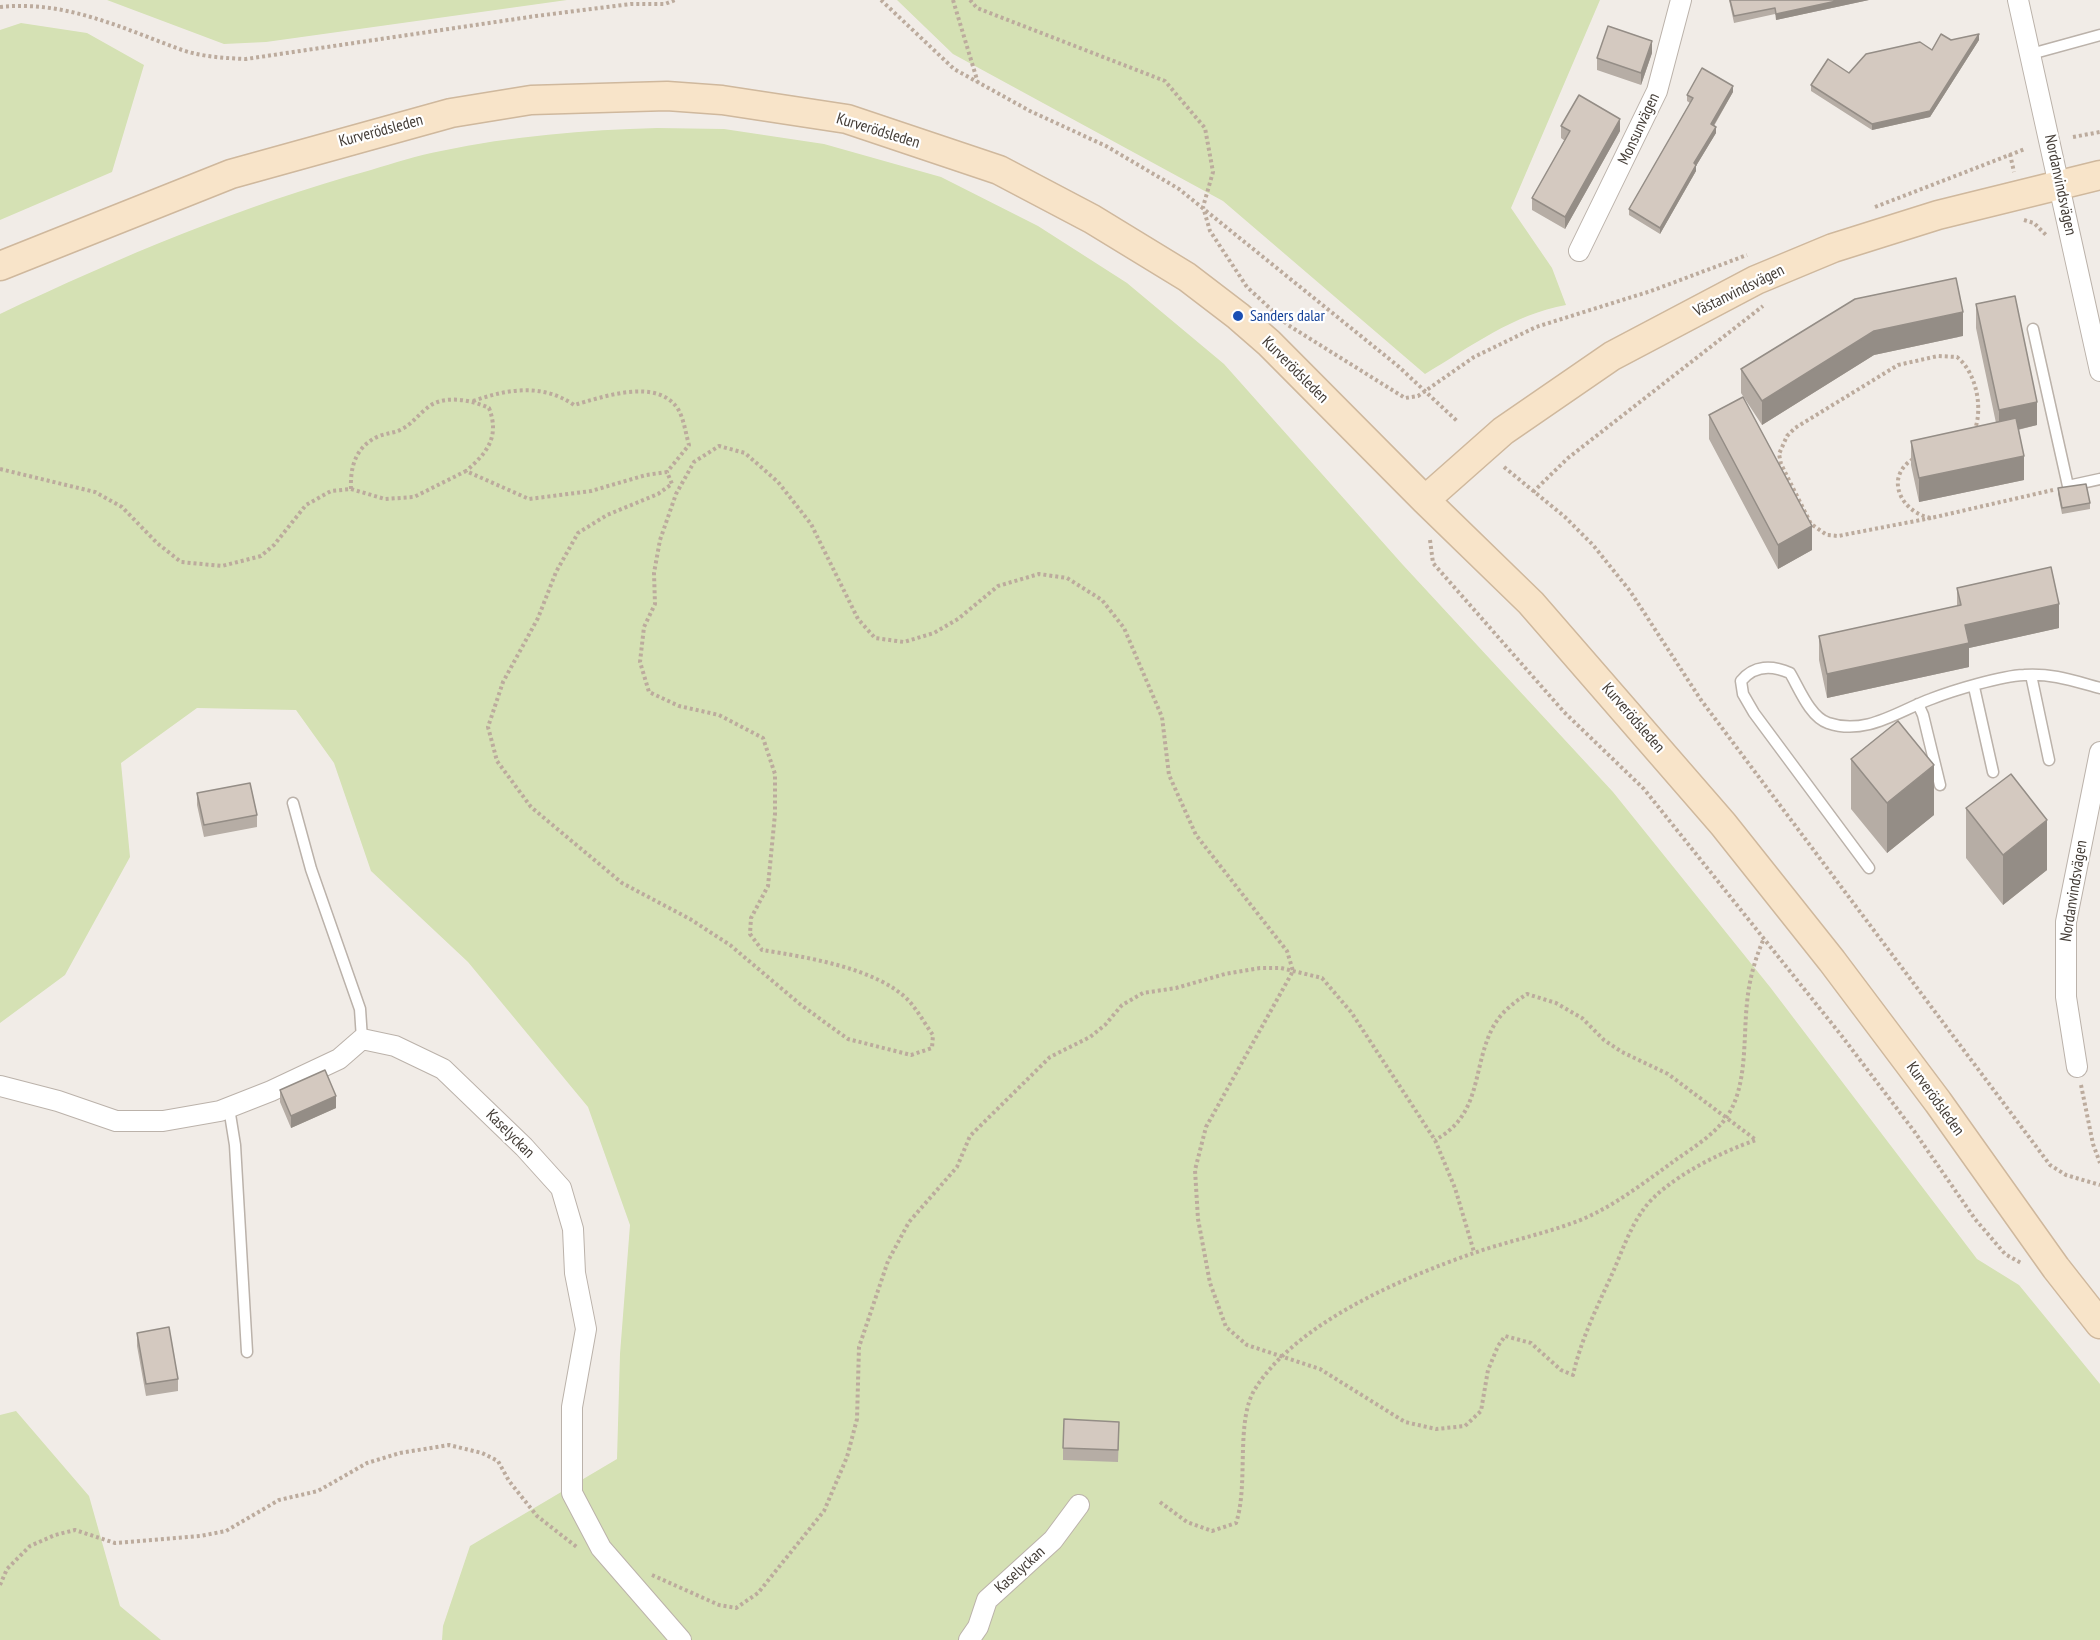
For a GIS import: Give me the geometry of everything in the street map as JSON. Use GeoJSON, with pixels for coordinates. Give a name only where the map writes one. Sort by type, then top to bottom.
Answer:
{"type":"FeatureCollection","features":[{"type":"Feature","properties":{"kind":"main road","name":"Kurverödsleden"},"geometry":{"type":"LineString","coordinates":[[0,266],[231,174],[451,113],[531,100],[667,96],[722,100],[847,119],[999,170],[1092,219],[1187,277],[1269,343],[1531,603],[1723,824],[1938,1102],[2056,1268],[2100,1324]]}},
{"type":"Feature","properties":{"kind":"main road","name":"Västanvindsvägen"},"geometry":{"type":"LineString","coordinates":[[1425,500],[1503,431],[1612,356],[1756,280],[1833,248],[1938,215],[2100,175]]}},
{"type":"Feature","properties":{"kind":"street","name":"Monsunvägen"},"geometry":{"type":"LineString","coordinates":[[1579,251],[1658,91],[1681,0]]}},
{"type":"Feature","properties":{"kind":"street","name":"Nordanvindsvägen"},"geometry":{"type":"LineString","coordinates":[[2018,0],[2061,184],[2100,371]]}},
{"type":"Feature","properties":{"kind":"street","name":"Nordanvindsvägen"},"geometry":{"type":"LineString","coordinates":[[2077,1066],[2066,988],[2066,930],[2078,853],[2100,752]]}},
{"type":"Feature","properties":{"kind":"street"},"geometry":{"type":"LineString","coordinates":[[0,1086],[58,1101],[116,1121],[163,1121],[228,1108],[339,1059],[362,1039]]}},
{"type":"Feature","properties":{"kind":"street","name":"Kaselyckan"},"geometry":{"type":"LineString","coordinates":[[362,1039],[396,1046],[443,1069],[524,1146],[561,1188],[573,1229],[575,1273],[586,1329],[572,1407],[572,1493],[601,1548],[681,1640]]}},
{"type":"Feature","properties":{"kind":"street","name":"Kaselyckan"},"geometry":{"type":"LineString","coordinates":[[969,1640],[978,1627],[987,1600],[1053,1540],[1079,1505]]}},
{"type":"Feature","properties":{"kind":"lane"},"geometry":{"type":"LineString","coordinates":[[2031,54],[2100,35]]}},
{"type":"Feature","properties":{"kind":"lane"},"geometry":{"type":"LineString","coordinates":[[2033,329],[2068,486],[2100,479]]}},
{"type":"Feature","properties":{"kind":"lane"},"geometry":{"type":"LineString","coordinates":[[1869,868],[1754,713],[1743,694],[1741,681],[1756,669],[1778,668],[1790,673],[1816,716],[1826,723],[1839,725],[1881,722],[1903,714],[1918,704],[1974,687],[2031,675],[2055,675],[2100,688]]}},
{"type":"Feature","properties":{"kind":"lane"},"geometry":{"type":"LineString","coordinates":[[2031,675],[2049,760]]}},
{"type":"Feature","properties":{"kind":"lane"},"geometry":{"type":"LineString","coordinates":[[1974,687],[1992,772]]}},
{"type":"Feature","properties":{"kind":"lane"},"geometry":{"type":"LineString","coordinates":[[1918,704],[1923,715],[1940,786]]}},
{"type":"Feature","properties":{"kind":"lane"},"geometry":{"type":"LineString","coordinates":[[293,803],[311,869],[360,1009],[362,1039]]}},
{"type":"Feature","properties":{"kind":"lane"},"geometry":{"type":"LineString","coordinates":[[228,1108],[235,1145],[247,1352]]}},
{"type":"Feature","properties":{"kind":"path"},"geometry":{"type":"LineString","coordinates":[[0,7],[45,4],[68,7],[183,50],[209,57],[246,59],[631,4],[675,0]]}},
{"type":"Feature","properties":{"kind":"path"},"geometry":{"type":"LineString","coordinates":[[881,0],[954,69],[978,84],[1151,171],[1203,207],[1425,389],[1457,421]]}},
{"type":"Feature","properties":{"kind":"path"},"geometry":{"type":"LineString","coordinates":[[952,0],[978,84]]}},
{"type":"Feature","properties":{"kind":"path"},"geometry":{"type":"LineString","coordinates":[[970,0],[977,8],[1165,81],[1205,128],[1213,172],[1203,207],[1210,231],[1247,286],[1288,325],[1405,398],[1418,396],[1474,357],[1536,327],[1651,291],[1750,254]]}},
{"type":"Feature","properties":{"kind":"path"},"geometry":{"type":"LineString","coordinates":[[2073,137],[2100,132]]}},
{"type":"Feature","properties":{"kind":"path"},"geometry":{"type":"LineString","coordinates":[[1872,208],[2025,149]]}},
{"type":"Feature","properties":{"kind":"path"},"geometry":{"type":"LineString","coordinates":[[2015,219],[2034,223],[2046,235]]}},
{"type":"Feature","properties":{"kind":"path"},"geometry":{"type":"LineString","coordinates":[[1533,492],[1568,458],[1772,300]]}},
{"type":"Feature","properties":{"kind":"path"},"geometry":{"type":"LineString","coordinates":[[1970,436],[1978,420],[1979,410],[1970,370],[1957,357],[1938,356],[1898,365],[1795,428],[1782,444],[1780,464],[1811,524],[1818,531],[1838,536],[1931,518],[2068,486]]}},
{"type":"Feature","properties":{"kind":"path"},"geometry":{"type":"LineString","coordinates":[[466,471],[529,499],[591,491],[646,475],[667,472],[689,445],[678,409],[659,394],[613,394],[574,405],[558,394],[525,390],[495,393],[473,401]]}},
{"type":"Feature","properties":{"kind":"path"},"geometry":{"type":"LineString","coordinates":[[0,469],[95,492],[122,507],[157,543],[181,562],[222,566],[261,556],[274,545],[306,505],[332,491],[351,489],[385,499],[414,497],[466,471],[481,458],[491,442],[495,423],[489,408],[473,401],[453,400],[428,406],[403,429],[378,436],[360,449],[351,468],[351,489]]}},
{"type":"Feature","properties":{"kind":"path"},"geometry":{"type":"LineString","coordinates":[[667,472],[672,484],[658,494],[607,515],[578,533],[556,572],[538,618],[503,682],[488,727],[497,761],[531,807],[622,883],[730,945],[801,1005],[848,1039],[911,1055],[932,1048],[933,1035],[908,1000],[874,978],[802,956],[762,950],[750,934],[751,918],[768,886],[775,814],[775,774],[763,738],[719,715],[679,706],[649,692],[640,662],[644,627],[655,604],[654,573],[660,540],[676,494],[694,462],[719,446],[745,453],[778,482],[811,524],[858,619],[875,638],[904,642],[934,633],[958,619],[998,586],[1040,574],[1066,578],[1102,600],[1124,628],[1162,717],[1169,775],[1196,835],[1287,951],[1293,971],[1206,1127],[1195,1170],[1198,1219],[1210,1283],[1226,1327],[1247,1345],[1320,1369],[1405,1422],[1436,1429],[1465,1426],[1481,1411],[1488,1370],[1505,1336],[1531,1343],[1561,1370],[1573,1375],[1578,1353],[1601,1298],[1644,1209],[1674,1182],[1722,1152],[1756,1140],[1688,1092],[1668,1074],[1622,1052],[1604,1040],[1582,1018],[1556,1003],[1527,994],[1508,1007],[1492,1029],[1471,1100],[1454,1131],[1435,1140]]}},
{"type":"Feature","properties":{"kind":"path"},"geometry":{"type":"LineString","coordinates":[[1918,456],[1903,469],[1899,478],[1899,489],[1909,510],[1918,516],[1931,518]]}},
{"type":"Feature","properties":{"kind":"path"},"geometry":{"type":"LineString","coordinates":[[1504,467],[1565,517],[1593,544],[1630,591],[1701,700],[2050,1165],[2066,1175],[2100,1185]]}},
{"type":"Feature","properties":{"kind":"path"},"geometry":{"type":"LineString","coordinates":[[1425,500],[1433,563],[1564,712],[1644,789],[1764,938],[1914,1131],[1975,1219],[2005,1254],[2031,1268],[2056,1268]]}},
{"type":"Feature","properties":{"kind":"path"},"geometry":{"type":"LineString","coordinates":[[1160,1502],[1187,1522],[1212,1531],[1236,1523],[1243,1504],[1246,1420],[1254,1391],[1281,1357],[1305,1335],[1345,1310],[1417,1275],[1474,1252],[1579,1220],[1628,1194],[1708,1136],[1726,1117],[1737,1095],[1754,960],[1764,938]]}},
{"type":"Feature","properties":{"kind":"path"},"geometry":{"type":"LineString","coordinates":[[616,1566],[643,1572],[719,1605],[736,1608],[758,1593],[787,1560],[824,1511],[847,1457],[857,1419],[859,1347],[888,1261],[909,1221],[957,1167],[970,1136],[1050,1057],[1090,1037],[1105,1025],[1122,1005],[1143,993],[1176,988],[1225,974],[1260,968],[1293,971],[1322,978],[1351,1012],[1435,1140],[1455,1188],[1474,1252]]}},
{"type":"Feature","properties":{"kind":"path"},"geometry":{"type":"LineString","coordinates":[[2077,1066],[2093,1144],[2100,1163]]}},
{"type":"Feature","properties":{"kind":"path"},"geometry":{"type":"LineString","coordinates":[[0,1585],[7,1569],[30,1546],[55,1535],[75,1530],[115,1543],[200,1536],[226,1531],[279,1500],[318,1491],[367,1463],[400,1453],[449,1445],[482,1453],[498,1461],[509,1481],[537,1516],[583,1551]]}},
{"type":"Feature","properties":{"kind":"green space"},"geometry":{"type":"Polygon","coordinates":[[[107,0],[567,0],[266,42],[224,44],[107,0]]]}},
{"type":"Feature","properties":{"kind":"green space"},"geometry":{"type":"Polygon","coordinates":[[[897,0],[1600,0],[1511,208],[1552,268],[1566,305],[1547,309],[1510,324],[1425,374],[1223,201],[953,54],[897,0]]]}},
{"type":"Feature","properties":{"kind":"green space"},"geometry":{"type":"Polygon","coordinates":[[[21,23],[87,33],[144,65],[112,172],[0,220],[0,30],[21,23]]]}},
{"type":"Feature","properties":{"kind":"green space"},"geometry":{"type":"Polygon","coordinates":[[[724,129],[824,144],[941,177],[1038,226],[1127,283],[1224,364],[1403,565],[1613,792],[1770,987],[1977,1259],[2019,1285],[2100,1384],[2100,1640],[442,1640],[443,1626],[470,1546],[617,1459],[620,1354],[630,1225],[588,1107],[468,962],[371,871],[334,763],[296,710],[197,708],[121,763],[130,857],[65,975],[0,1023],[0,314],[91,272],[229,216],[406,159],[521,138],[602,130],[724,129]]]}},
{"type":"Feature","properties":{"kind":"green space"},"geometry":{"type":"Polygon","coordinates":[[[16,1411],[89,1496],[120,1606],[161,1640],[0,1640],[0,1415],[16,1411]]]}},
{"type":"Feature","properties":{"kind":"building"},"geometry":{"type":"Polygon","coordinates":[[[1730,0],[1841,0],[1776,14],[1775,8],[1734,16],[1730,0]]]}},
{"type":"Feature","properties":{"kind":"building"},"geometry":{"type":"Polygon","coordinates":[[[1608,26],[1652,41],[1641,73],[1597,58],[1608,26]]]}},
{"type":"Feature","properties":{"kind":"building"},"geometry":{"type":"Polygon","coordinates":[[[1941,34],[1951,40],[1979,34],[1930,111],[1872,124],[1811,85],[1828,59],[1849,73],[1866,54],[1920,42],[1932,50],[1941,34]]]}},
{"type":"Feature","properties":{"kind":"building"},"geometry":{"type":"Polygon","coordinates":[[[1702,68],[1733,86],[1711,124],[1716,127],[1660,228],[1629,209],[1693,98],[1687,95],[1702,68]]]}},
{"type":"Feature","properties":{"kind":"building"},"geometry":{"type":"Polygon","coordinates":[[[1579,95],[1620,119],[1565,217],[1532,198],[1570,131],[1561,126],[1579,95]]]}},
{"type":"Feature","properties":{"kind":"building"},"geometry":{"type":"Polygon","coordinates":[[[1956,278],[1963,312],[1874,331],[1762,401],[1741,369],[1855,299],[1956,278]]]}},
{"type":"Feature","properties":{"kind":"building"},"geometry":{"type":"Polygon","coordinates":[[[2015,296],[2037,402],[1999,410],[1976,304],[2015,296]]]}},
{"type":"Feature","properties":{"kind":"building"},"geometry":{"type":"Polygon","coordinates":[[[1743,397],[1812,526],[1778,545],[1709,415],[1743,397]]]}},
{"type":"Feature","properties":{"kind":"building"},"geometry":{"type":"Polygon","coordinates":[[[2016,418],[2024,456],[1919,478],[1911,441],[2016,418]]]}},
{"type":"Feature","properties":{"kind":"building"},"geometry":{"type":"Polygon","coordinates":[[[2086,484],[2090,503],[2062,508],[2058,488],[2086,484]]]}},
{"type":"Feature","properties":{"kind":"building"},"geometry":{"type":"Polygon","coordinates":[[[2051,567],[2059,604],[1965,625],[1969,643],[1827,674],[1819,636],[1961,605],[1957,588],[2051,567]]]}},
{"type":"Feature","properties":{"kind":"building"},"geometry":{"type":"Polygon","coordinates":[[[1898,721],[1934,765],[1887,803],[1851,759],[1898,721]]]}},
{"type":"Feature","properties":{"kind":"building"},"geometry":{"type":"Polygon","coordinates":[[[2011,774],[2047,820],[2003,855],[1966,808],[2011,774]]]}},
{"type":"Feature","properties":{"kind":"building"},"geometry":{"type":"Polygon","coordinates":[[[250,783],[257,815],[204,825],[197,793],[250,783]]]}},
{"type":"Feature","properties":{"kind":"building"},"geometry":{"type":"Polygon","coordinates":[[[325,1070],[336,1096],[291,1116],[280,1090],[325,1070]]]}},
{"type":"Feature","properties":{"kind":"building"},"geometry":{"type":"Polygon","coordinates":[[[169,1327],[178,1379],[146,1384],[137,1333],[169,1327]]]}},
{"type":"Feature","properties":{"kind":"building"},"geometry":{"type":"Polygon","coordinates":[[[1064,1419],[1119,1422],[1118,1450],[1063,1448],[1064,1419]]]}},
{"type":"Feature","properties":{"kind":"place","name":"Sanders dalar"},"geometry":{"type":"Point","coordinates":[1238,316]}}]}
